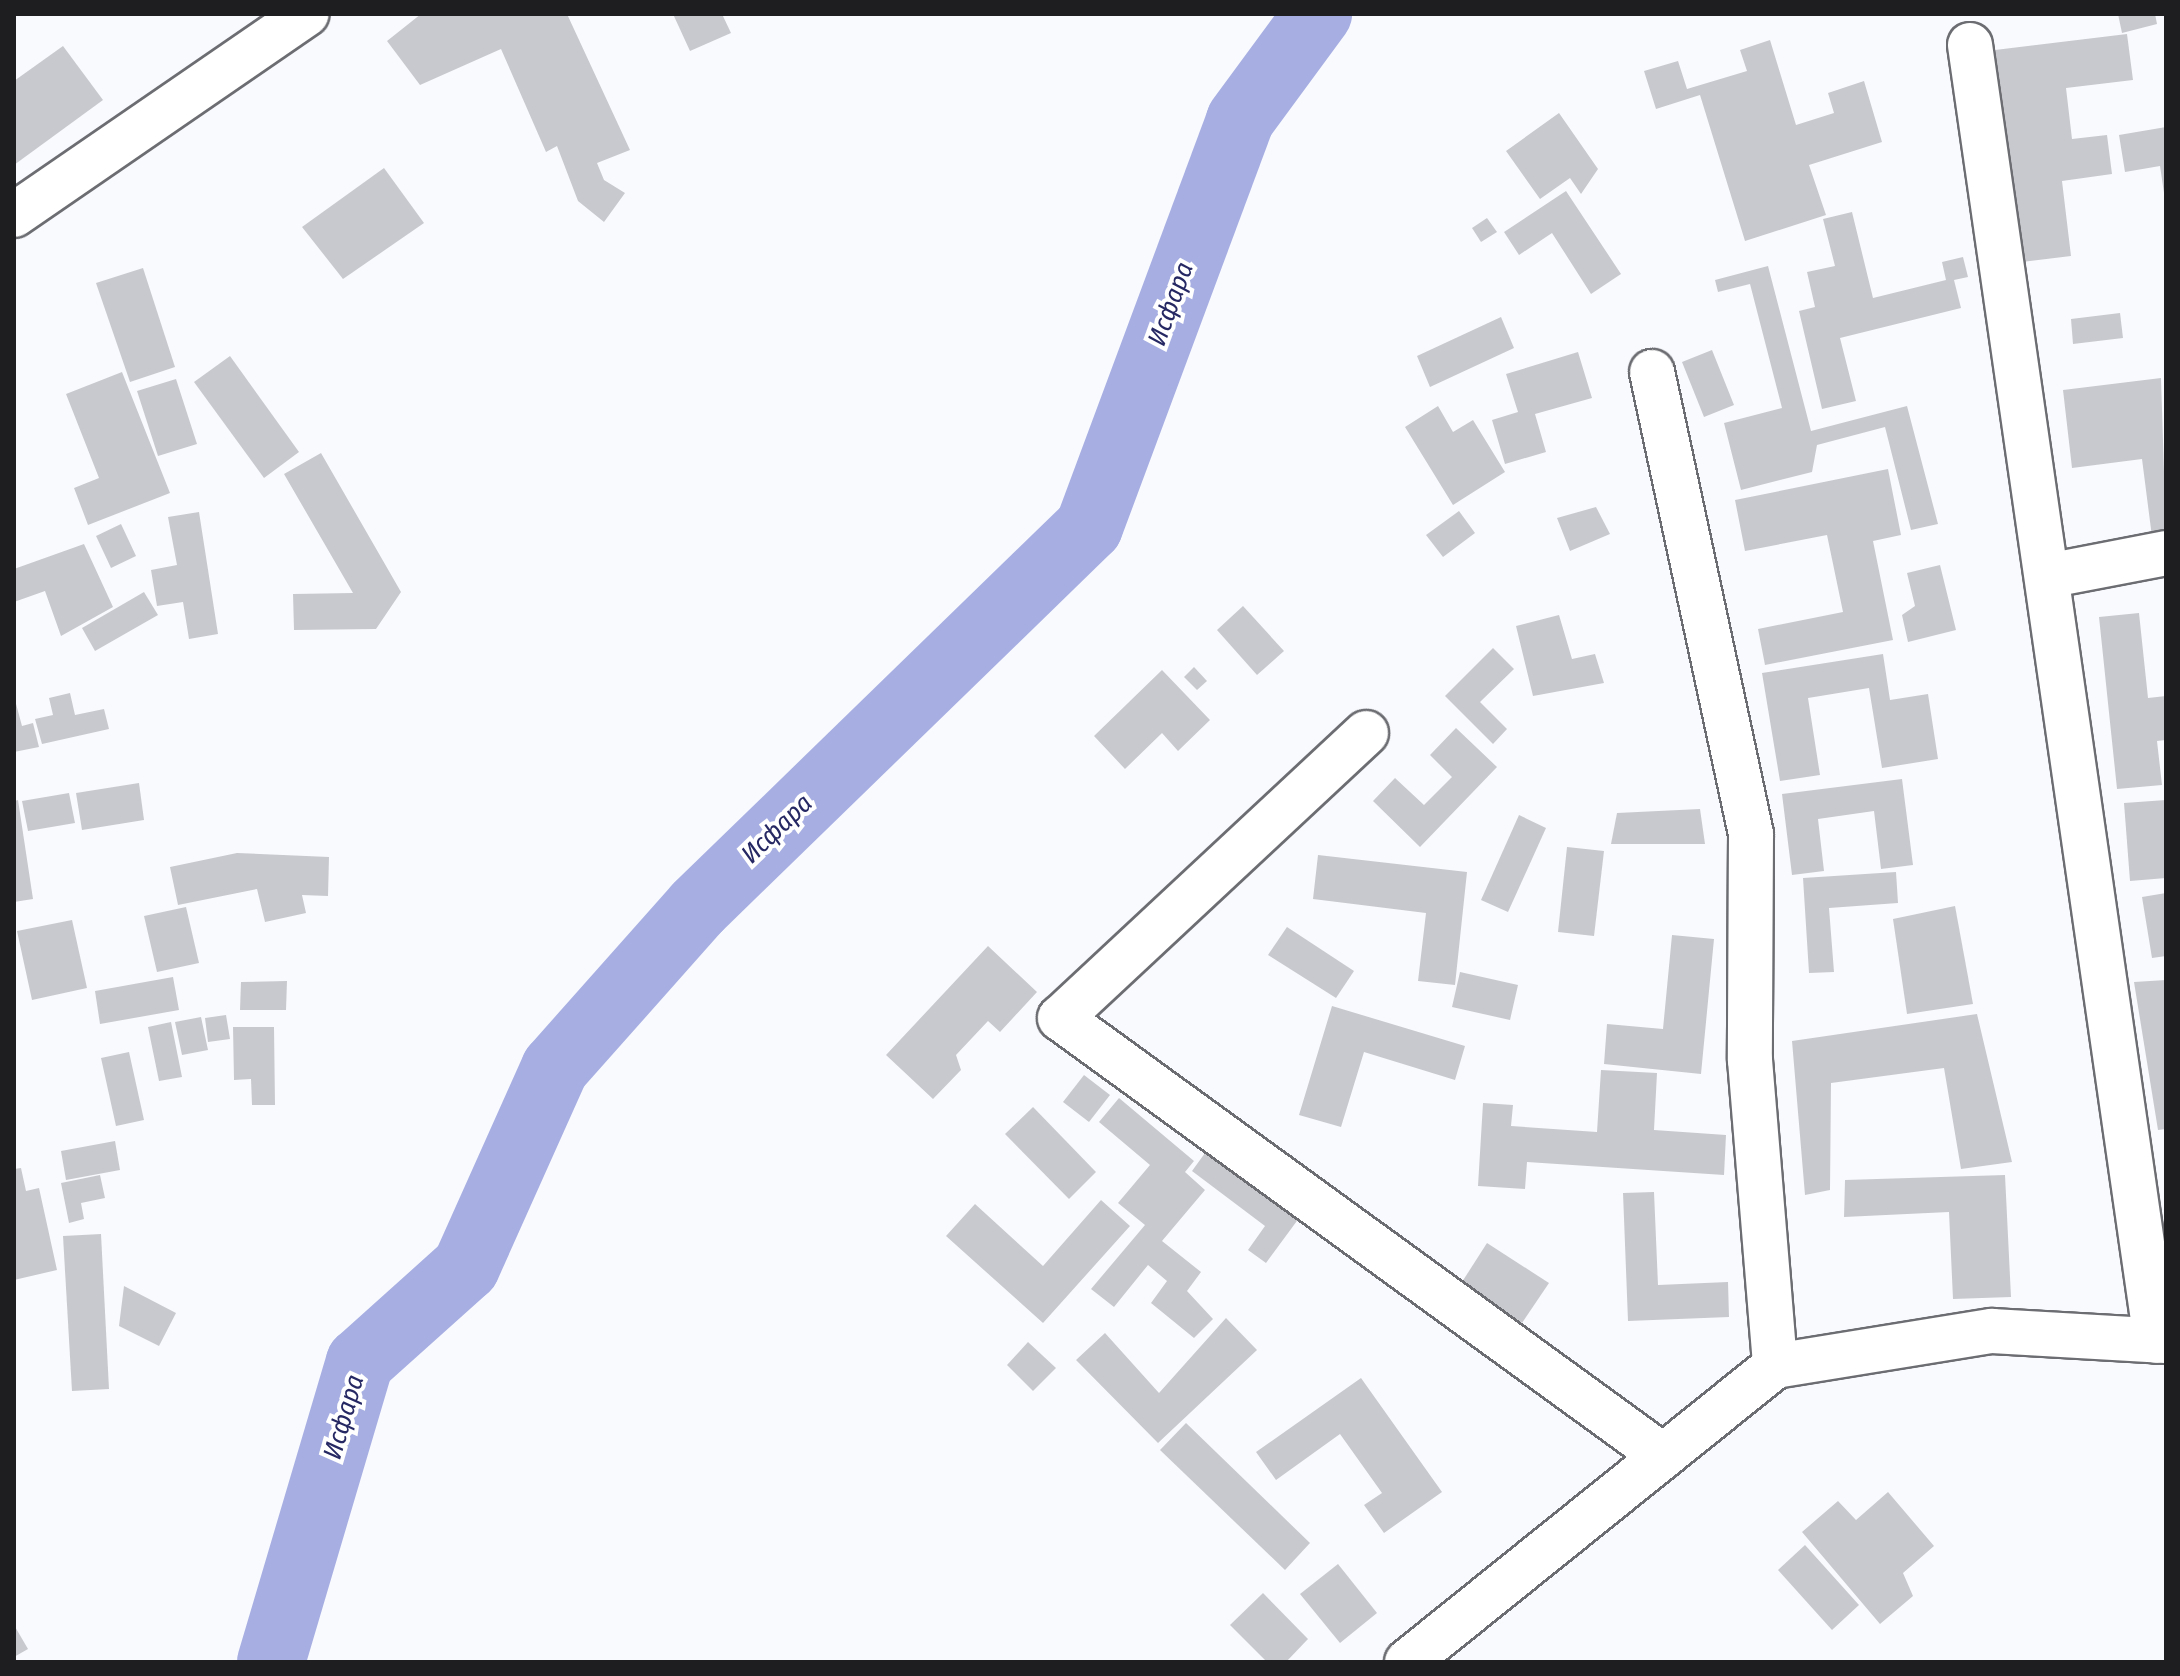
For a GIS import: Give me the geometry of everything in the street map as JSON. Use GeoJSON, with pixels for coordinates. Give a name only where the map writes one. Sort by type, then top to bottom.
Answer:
{"type":"FeatureCollection","features":[{"type":"Feature","properties":{"kind":"street"},"geometry":{"type":"LineString","coordinates":[[14,215],[307,14]]}},
{"type":"Feature","properties":{"kind":"street"},"geometry":{"type":"LineString","coordinates":[[1407,1662],[1775,1366],[1992,1331],[2161,1341],[1970,45]]}},
{"type":"Feature","properties":{"kind":"street"},"geometry":{"type":"LineString","coordinates":[[1652,372],[1751,834],[1750,1060],[1775,1366]]}},
{"type":"Feature","properties":{"kind":"street"},"geometry":{"type":"LineString","coordinates":[[2047,576],[2166,553]]}},
{"type":"Feature","properties":{"kind":"street"},"geometry":{"type":"LineString","coordinates":[[1366,733],[1060,1018],[1663,1456]]}},
{"type":"Feature","properties":{"kind":"building"},"geometry":{"type":"Polygon","coordinates":[[[421,14],[567,14],[630,150],[597,163],[604,180],[625,193],[604,222],[578,201],[557,146],[546,152],[501,49],[420,85],[387,41],[421,14]]]}},
{"type":"Feature","properties":{"kind":"building"},"geometry":{"type":"Polygon","coordinates":[[[673,14],[722,14],[731,33],[690,51],[673,14]]]}},
{"type":"Feature","properties":{"kind":"building"},"geometry":{"type":"Polygon","coordinates":[[[2118,14],[2155,14],[2157,24],[2122,33],[2118,14]]]}},
{"type":"Feature","properties":{"kind":"building"},"geometry":{"type":"Polygon","coordinates":[[[2127,34],[2133,80],[2066,88],[2072,139],[2107,135],[2112,174],[2062,181],[2071,256],[2022,262],[1995,50],[2127,34]]]}},
{"type":"Feature","properties":{"kind":"building"},"geometry":{"type":"Polygon","coordinates":[[[1770,40],[1796,125],[1834,113],[1828,93],[1864,81],[1882,142],[1809,165],[1826,215],[1745,241],[1700,95],[1656,109],[1644,71],[1678,61],[1687,89],[1747,71],[1740,50],[1770,40]]]}},
{"type":"Feature","properties":{"kind":"building"},"geometry":{"type":"Polygon","coordinates":[[[63,46],[103,100],[14,165],[14,81],[63,46]]]}},
{"type":"Feature","properties":{"kind":"building"},"geometry":{"type":"Polygon","coordinates":[[[1559,113],[1598,169],[1581,194],[1570,178],[1540,199],[1506,151],[1559,113]]]}},
{"type":"Feature","properties":{"kind":"building"},"geometry":{"type":"Polygon","coordinates":[[[2166,127],[2164,193],[2160,166],[2125,172],[2119,135],[2166,127]]]}},
{"type":"Feature","properties":{"kind":"building"},"geometry":{"type":"Polygon","coordinates":[[[384,168],[424,223],[343,279],[302,227],[384,168]]]}},
{"type":"Feature","properties":{"kind":"building"},"geometry":{"type":"Polygon","coordinates":[[[1566,191],[1621,274],[1591,294],[1552,233],[1519,255],[1504,232],[1566,191]]]}},
{"type":"Feature","properties":{"kind":"building"},"geometry":{"type":"Polygon","coordinates":[[[1852,212],[1873,298],[1946,280],[1942,262],[1963,257],[1968,277],[1954,280],[1961,308],[1840,338],[1856,401],[1822,409],[1799,311],[1815,307],[1807,272],[1835,266],[1823,219],[1852,212]]]}},
{"type":"Feature","properties":{"kind":"building"},"geometry":{"type":"Polygon","coordinates":[[[1487,218],[1497,232],[1481,242],[1472,228],[1487,218]]]}},
{"type":"Feature","properties":{"kind":"building"},"geometry":{"type":"Polygon","coordinates":[[[1768,266],[1811,431],[1907,406],[1938,524],[1911,530],[1885,427],[1817,445],[1812,472],[1741,490],[1724,423],[1782,408],[1750,284],[1718,292],[1715,280],[1768,266]]]}},
{"type":"Feature","properties":{"kind":"building"},"geometry":{"type":"Polygon","coordinates":[[[143,268],[175,367],[130,382],[96,283],[143,268]]]}},
{"type":"Feature","properties":{"kind":"building"},"geometry":{"type":"Polygon","coordinates":[[[2120,313],[2123,338],[2073,344],[2071,319],[2120,313]]]}},
{"type":"Feature","properties":{"kind":"building"},"geometry":{"type":"Polygon","coordinates":[[[1501,317],[1514,348],[1430,387],[1417,356],[1501,317]]]}},
{"type":"Feature","properties":{"kind":"building"},"geometry":{"type":"Polygon","coordinates":[[[1712,350],[1734,405],[1704,417],[1682,362],[1712,350]]]}},
{"type":"Feature","properties":{"kind":"building"},"geometry":{"type":"Polygon","coordinates":[[[1578,352],[1592,398],[1535,414],[1546,452],[1505,464],[1492,420],[1518,412],[1506,374],[1578,352]]]}},
{"type":"Feature","properties":{"kind":"building"},"geometry":{"type":"Polygon","coordinates":[[[230,356],[299,452],[264,478],[194,382],[230,356]]]}},
{"type":"Feature","properties":{"kind":"building"},"geometry":{"type":"Polygon","coordinates":[[[122,372],[170,493],[88,525],[74,488],[99,478],[66,394],[122,372]]]}},
{"type":"Feature","properties":{"kind":"building"},"geometry":{"type":"Polygon","coordinates":[[[2161,378],[2166,535],[2152,537],[2142,459],[2072,468],[2063,390],[2161,378]]]}},
{"type":"Feature","properties":{"kind":"building"},"geometry":{"type":"Polygon","coordinates":[[[176,379],[197,444],[158,456],[137,391],[176,379]]]}},
{"type":"Feature","properties":{"kind":"building"},"geometry":{"type":"Polygon","coordinates":[[[1438,406],[1453,432],[1473,420],[1505,472],[1453,505],[1405,427],[1438,406]]]}},
{"type":"Feature","properties":{"kind":"building"},"geometry":{"type":"Polygon","coordinates":[[[321,453],[401,592],[376,629],[294,630],[293,594],[353,593],[284,474],[321,453]]]}},
{"type":"Feature","properties":{"kind":"building"},"geometry":{"type":"Polygon","coordinates":[[[1888,469],[1901,535],[1873,541],[1893,640],[1765,665],[1758,629],[1843,612],[1827,535],[1745,551],[1735,500],[1888,469]]]}},
{"type":"Feature","properties":{"kind":"building"},"geometry":{"type":"Polygon","coordinates":[[[1596,507],[1610,534],[1570,551],[1557,518],[1596,507]]]}},
{"type":"Feature","properties":{"kind":"building"},"geometry":{"type":"Polygon","coordinates":[[[1459,511],[1475,533],[1443,557],[1426,535],[1459,511]]]}},
{"type":"Feature","properties":{"kind":"building"},"geometry":{"type":"Polygon","coordinates":[[[199,512],[218,634],[189,639],[183,602],[157,606],[151,570],[177,565],[168,517],[199,512]]]}},
{"type":"Feature","properties":{"kind":"building"},"geometry":{"type":"Polygon","coordinates":[[[121,524],[136,556],[111,568],[96,536],[121,524]]]}},
{"type":"Feature","properties":{"kind":"building"},"geometry":{"type":"Polygon","coordinates":[[[84,544],[113,607],[61,636],[45,591],[14,602],[14,569],[84,544]]]}},
{"type":"Feature","properties":{"kind":"building"},"geometry":{"type":"Polygon","coordinates":[[[1940,565],[1956,630],[1908,642],[1902,615],[1915,606],[1907,573],[1940,565]]]}},
{"type":"Feature","properties":{"kind":"building"},"geometry":{"type":"Polygon","coordinates":[[[144,592],[158,615],[95,651],[82,628],[144,592]]]}},
{"type":"Feature","properties":{"kind":"building"},"geometry":{"type":"Polygon","coordinates":[[[1243,606],[1284,651],[1257,675],[1217,630],[1243,606]]]}},
{"type":"Feature","properties":{"kind":"building"},"geometry":{"type":"Polygon","coordinates":[[[2139,613],[2148,698],[2166,696],[2166,740],[2157,741],[2162,785],[2117,789],[2099,617],[2139,613]]]}},
{"type":"Feature","properties":{"kind":"building"},"geometry":{"type":"Polygon","coordinates":[[[1559,615],[1572,659],[1595,654],[1604,683],[1533,696],[1516,626],[1559,615]]]}},
{"type":"Feature","properties":{"kind":"building"},"geometry":{"type":"Polygon","coordinates":[[[1493,648],[1514,669],[1480,702],[1507,729],[1493,744],[1445,696],[1493,648]]]}},
{"type":"Feature","properties":{"kind":"building"},"geometry":{"type":"Polygon","coordinates":[[[1883,654],[1890,700],[1928,694],[1938,759],[1882,768],[1869,688],[1808,698],[1820,775],[1780,781],[1762,673],[1883,654]]]}},
{"type":"Feature","properties":{"kind":"building"},"geometry":{"type":"Polygon","coordinates":[[[1194,667],[1207,681],[1197,690],[1184,677],[1194,667]]]}},
{"type":"Feature","properties":{"kind":"building"},"geometry":{"type":"Polygon","coordinates":[[[1162,670],[1210,720],[1178,751],[1162,733],[1125,769],[1094,736],[1162,670]]]}},
{"type":"Feature","properties":{"kind":"building"},"geometry":{"type":"Polygon","coordinates":[[[70,693],[75,715],[104,709],[109,729],[42,744],[35,719],[53,715],[49,698],[70,693]]]}},
{"type":"Feature","properties":{"kind":"building"},"geometry":{"type":"Polygon","coordinates":[[[15,700],[22,726],[33,723],[39,747],[14,752],[15,700]]]}},
{"type":"Feature","properties":{"kind":"building"},"geometry":{"type":"Polygon","coordinates":[[[1456,728],[1497,767],[1420,847],[1373,801],[1395,778],[1424,805],[1452,777],[1430,755],[1456,728]]]}},
{"type":"Feature","properties":{"kind":"building"},"geometry":{"type":"Polygon","coordinates":[[[1902,779],[1913,865],[1881,869],[1874,811],[1818,819],[1824,871],[1792,875],[1782,794],[1902,779]]]}},
{"type":"Feature","properties":{"kind":"building"},"geometry":{"type":"Polygon","coordinates":[[[139,783],[144,820],[82,830],[76,793],[139,783]]]}},
{"type":"Feature","properties":{"kind":"building"},"geometry":{"type":"Polygon","coordinates":[[[69,793],[75,823],[28,831],[22,801],[69,793]]]}},
{"type":"Feature","properties":{"kind":"building"},"geometry":{"type":"Polygon","coordinates":[[[18,800],[33,899],[14,902],[14,801],[18,800]]]}},
{"type":"Feature","properties":{"kind":"building"},"geometry":{"type":"Polygon","coordinates":[[[2166,800],[2166,878],[2130,881],[2124,803],[2166,800]]]}},
{"type":"Feature","properties":{"kind":"building"},"geometry":{"type":"Polygon","coordinates":[[[1700,809],[1705,844],[1611,844],[1617,813],[1700,809]]]}},
{"type":"Feature","properties":{"kind":"building"},"geometry":{"type":"Polygon","coordinates":[[[1519,815],[1546,828],[1508,912],[1481,900],[1519,815]]]}},
{"type":"Feature","properties":{"kind":"building"},"geometry":{"type":"Polygon","coordinates":[[[1567,847],[1604,851],[1594,936],[1558,932],[1567,847]]]}},
{"type":"Feature","properties":{"kind":"building"},"geometry":{"type":"Polygon","coordinates":[[[237,853],[329,857],[328,896],[302,895],[306,913],[265,922],[257,889],[178,905],[170,867],[237,853]]]}},
{"type":"Feature","properties":{"kind":"building"},"geometry":{"type":"Polygon","coordinates":[[[1318,855],[1467,872],[1455,985],[1418,981],[1426,913],[1313,899],[1318,855]]]}},
{"type":"Feature","properties":{"kind":"building"},"geometry":{"type":"Polygon","coordinates":[[[1896,872],[1898,903],[1829,908],[1834,972],[1809,973],[1803,878],[1896,872]]]}},
{"type":"Feature","properties":{"kind":"building"},"geometry":{"type":"Polygon","coordinates":[[[2166,893],[2166,956],[2152,958],[2142,897],[2166,893]]]}},
{"type":"Feature","properties":{"kind":"building"},"geometry":{"type":"Polygon","coordinates":[[[1955,906],[1973,1004],[1907,1014],[1893,919],[1955,906]]]}},
{"type":"Feature","properties":{"kind":"building"},"geometry":{"type":"Polygon","coordinates":[[[186,907],[199,963],[157,972],[144,916],[186,907]]]}},
{"type":"Feature","properties":{"kind":"building"},"geometry":{"type":"Polygon","coordinates":[[[72,920],[87,988],[32,1000],[17,931],[72,920]]]}},
{"type":"Feature","properties":{"kind":"building"},"geometry":{"type":"Polygon","coordinates":[[[1287,927],[1354,971],[1336,998],[1268,955],[1287,927]]]}},
{"type":"Feature","properties":{"kind":"building"},"geometry":{"type":"Polygon","coordinates":[[[1672,935],[1714,939],[1701,1074],[1604,1064],[1607,1024],[1663,1029],[1672,935]]]}},
{"type":"Feature","properties":{"kind":"building"},"geometry":{"type":"Polygon","coordinates":[[[988,946],[1037,992],[1000,1032],[988,1021],[956,1055],[961,1070],[933,1099],[886,1055],[988,946]]]}},
{"type":"Feature","properties":{"kind":"building"},"geometry":{"type":"Polygon","coordinates":[[[1460,972],[1518,985],[1510,1020],[1452,1007],[1460,972]]]}},
{"type":"Feature","properties":{"kind":"building"},"geometry":{"type":"Polygon","coordinates":[[[173,977],[179,1010],[100,1024],[95,991],[173,977]]]}},
{"type":"Feature","properties":{"kind":"building"},"geometry":{"type":"Polygon","coordinates":[[[2166,980],[2166,1129],[2158,1130],[2134,982],[2166,980]]]}},
{"type":"Feature","properties":{"kind":"building"},"geometry":{"type":"Polygon","coordinates":[[[287,981],[286,1010],[240,1010],[241,982],[287,981]]]}},
{"type":"Feature","properties":{"kind":"building"},"geometry":{"type":"Polygon","coordinates":[[[1332,1006],[1465,1046],[1455,1080],[1364,1052],[1341,1127],[1299,1115],[1332,1006]]]}},
{"type":"Feature","properties":{"kind":"building"},"geometry":{"type":"Polygon","coordinates":[[[1977,1014],[2012,1162],[1961,1169],[1944,1068],[1831,1083],[1830,1190],[1805,1195],[1792,1041],[1977,1014]]]}},
{"type":"Feature","properties":{"kind":"building"},"geometry":{"type":"Polygon","coordinates":[[[226,1015],[230,1039],[208,1042],[205,1018],[226,1015]]]}},
{"type":"Feature","properties":{"kind":"building"},"geometry":{"type":"Polygon","coordinates":[[[201,1017],[208,1050],[182,1055],[175,1022],[201,1017]]]}},
{"type":"Feature","properties":{"kind":"building"},"geometry":{"type":"Polygon","coordinates":[[[171,1022],[182,1077],[159,1081],[148,1027],[171,1022]]]}},
{"type":"Feature","properties":{"kind":"building"},"geometry":{"type":"Polygon","coordinates":[[[233,1027],[274,1027],[275,1105],[252,1105],[251,1079],[234,1080],[233,1027]]]}},
{"type":"Feature","properties":{"kind":"building"},"geometry":{"type":"Polygon","coordinates":[[[129,1052],[144,1120],[116,1126],[101,1058],[129,1052]]]}},
{"type":"Feature","properties":{"kind":"building"},"geometry":{"type":"Polygon","coordinates":[[[1601,1070],[1657,1073],[1654,1130],[1726,1135],[1724,1175],[1527,1162],[1525,1189],[1478,1186],[1483,1103],[1513,1105],[1511,1126],[1597,1132],[1601,1070]]]}},
{"type":"Feature","properties":{"kind":"building"},"geometry":{"type":"Polygon","coordinates":[[[1084,1075],[1110,1095],[1089,1122],[1063,1102],[1084,1075]]]}},
{"type":"Feature","properties":{"kind":"building"},"geometry":{"type":"Polygon","coordinates":[[[1119,1098],[1194,1161],[1185,1172],[1205,1190],[1162,1241],[1201,1272],[1187,1291],[1213,1319],[1194,1338],[1151,1303],[1167,1281],[1148,1265],[1114,1307],[1091,1289],[1145,1225],[1118,1203],[1150,1165],[1099,1122],[1119,1098]]]}},
{"type":"Feature","properties":{"kind":"building"},"geometry":{"type":"Polygon","coordinates":[[[1033,1107],[1096,1172],[1069,1199],[1005,1134],[1033,1107]]]}},
{"type":"Feature","properties":{"kind":"building"},"geometry":{"type":"Polygon","coordinates":[[[115,1141],[120,1170],[66,1180],[61,1151],[115,1141]]]}},
{"type":"Feature","properties":{"kind":"building"},"geometry":{"type":"Polygon","coordinates":[[[1213,1142],[1305,1210],[1266,1263],[1248,1250],[1265,1226],[1192,1171],[1213,1142]]]}},
{"type":"Feature","properties":{"kind":"building"},"geometry":{"type":"Polygon","coordinates":[[[21,1168],[26,1191],[39,1188],[57,1270],[14,1280],[14,1169],[21,1168]]]}},
{"type":"Feature","properties":{"kind":"building"},"geometry":{"type":"Polygon","coordinates":[[[100,1175],[105,1198],[81,1203],[84,1219],[69,1223],[61,1183],[100,1175]]]}},
{"type":"Feature","properties":{"kind":"building"},"geometry":{"type":"Polygon","coordinates":[[[2005,1175],[2011,1297],[1953,1299],[1949,1212],[1844,1217],[1845,1180],[2005,1175]]]}},
{"type":"Feature","properties":{"kind":"building"},"geometry":{"type":"Polygon","coordinates":[[[1654,1192],[1658,1285],[1728,1282],[1729,1317],[1628,1321],[1623,1193],[1654,1192]]]}},
{"type":"Feature","properties":{"kind":"building"},"geometry":{"type":"Polygon","coordinates":[[[1101,1200],[1130,1226],[1043,1323],[946,1236],[975,1204],[1043,1266],[1101,1200]]]}},
{"type":"Feature","properties":{"kind":"building"},"geometry":{"type":"Polygon","coordinates":[[[101,1234],[109,1389],[72,1391],[63,1236],[101,1234]]]}},
{"type":"Feature","properties":{"kind":"building"},"geometry":{"type":"Polygon","coordinates":[[[1487,1243],[1549,1283],[1522,1323],[1462,1282],[1487,1243]]]}},
{"type":"Feature","properties":{"kind":"building"},"geometry":{"type":"Polygon","coordinates":[[[124,1286],[176,1313],[159,1346],[119,1326],[124,1286]]]}},
{"type":"Feature","properties":{"kind":"building"},"geometry":{"type":"Polygon","coordinates":[[[1226,1318],[1257,1350],[1158,1443],[1076,1360],[1105,1333],[1159,1393],[1226,1318]]]}},
{"type":"Feature","properties":{"kind":"building"},"geometry":{"type":"Polygon","coordinates":[[[1028,1342],[1056,1368],[1033,1391],[1007,1365],[1028,1342]]]}},
{"type":"Feature","properties":{"kind":"building"},"geometry":{"type":"Polygon","coordinates":[[[1361,1378],[1442,1492],[1384,1533],[1364,1505],[1382,1493],[1340,1434],[1276,1480],[1256,1452],[1361,1378]]]}},
{"type":"Feature","properties":{"kind":"building"},"geometry":{"type":"Polygon","coordinates":[[[1186,1423],[1310,1543],[1285,1570],[1160,1450],[1186,1423]]]}},
{"type":"Feature","properties":{"kind":"building"},"geometry":{"type":"Polygon","coordinates":[[[1888,1492],[1934,1546],[1903,1573],[1913,1596],[1880,1624],[1802,1532],[1838,1501],[1856,1520],[1888,1492]]]}},
{"type":"Feature","properties":{"kind":"building"},"geometry":{"type":"Polygon","coordinates":[[[1805,1545],[1859,1605],[1832,1630],[1778,1570],[1805,1545]]]}},
{"type":"Feature","properties":{"kind":"building"},"geometry":{"type":"Polygon","coordinates":[[[1338,1564],[1377,1613],[1340,1643],[1300,1594],[1338,1564]]]}},
{"type":"Feature","properties":{"kind":"building"},"geometry":{"type":"Polygon","coordinates":[[[1263,1593],[1308,1639],[1286,1662],[1267,1662],[1230,1625],[1263,1593]]]}},
{"type":"Feature","properties":{"kind":"building"},"geometry":{"type":"Polygon","coordinates":[[[14,1625],[28,1649],[14,1657],[14,1625]]]}},
{"type":"Feature","properties":{"kind":"waterway","name":"Исфара"},"geometry":{"type":"LineString","coordinates":[[271,1662],[360,1362],[466,1267],[555,1068],[698,907],[1089,527],[1240,120],[1318,14]]}}]}
